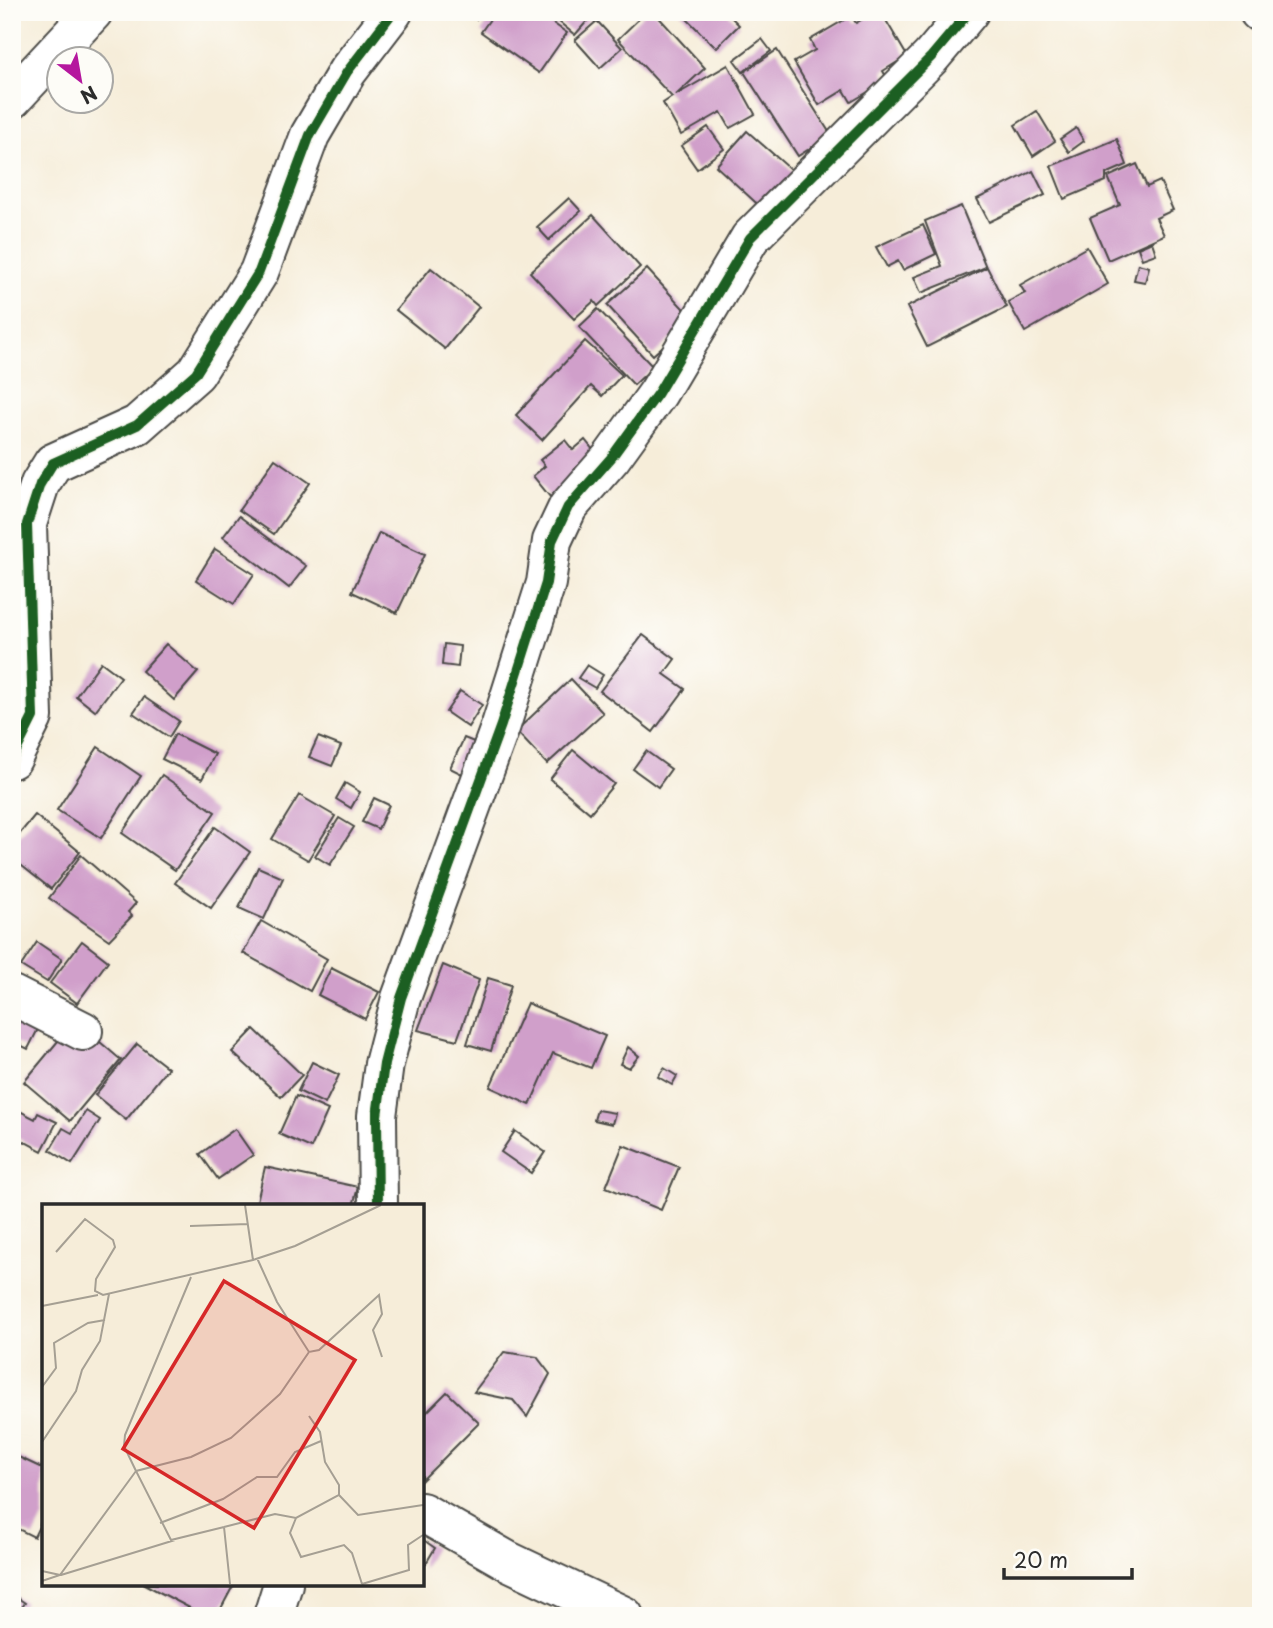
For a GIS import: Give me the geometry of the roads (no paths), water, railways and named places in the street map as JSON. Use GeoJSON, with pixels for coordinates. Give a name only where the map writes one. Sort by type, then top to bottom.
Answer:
{"type":"FeatureCollection","features":[{"type":"Feature","properties":{"kind":"street"},"geometry":{"type":"LineString","coordinates":[[12,99],[93,12]]}},
{"type":"Feature","properties":{"kind":"street"},"geometry":{"type":"LineString","coordinates":[[12,759],[33,717],[27,524],[40,484],[53,463],[137,425],[195,373],[259,272],[310,135],[347,72],[393,12]]}},
{"type":"Feature","properties":{"kind":"street"},"geometry":{"type":"LineString","coordinates":[[378,1204],[377,1116],[384,1064],[401,998],[501,725],[546,583],[552,541],[568,507],[611,458],[658,393],[750,239],[931,57],[969,12]]}},
{"type":"Feature","properties":{"kind":"street"},"geometry":{"type":"LineString","coordinates":[[12,995],[83,1031]]}},
{"type":"Feature","properties":{"kind":"street"},"geometry":{"type":"LineString","coordinates":[[424,1513],[508,1561],[624,1616]]}},
{"type":"Feature","properties":{"kind":"street"},"geometry":{"type":"LineString","coordinates":[[273,1616],[283,1586]]}}]}
